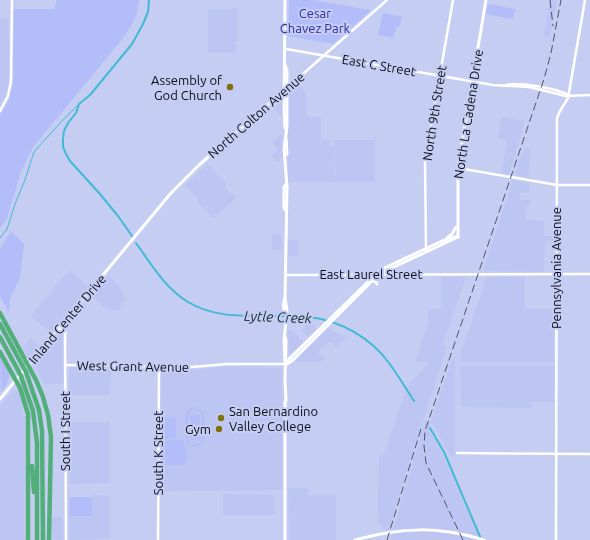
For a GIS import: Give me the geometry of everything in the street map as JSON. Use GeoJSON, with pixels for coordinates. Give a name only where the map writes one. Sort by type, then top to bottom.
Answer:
{"type":"FeatureCollection","features":[{"type":"Feature","properties":{"kind":"highway"},"geometry":{"type":"LineString","coordinates":[[0,308],[16,347],[18,357]]}},
{"type":"Feature","properties":{"kind":"highway"},"geometry":{"type":"LineString","coordinates":[[0,313],[40,389],[48,415],[51,437],[48,540]]}},
{"type":"Feature","properties":{"kind":"highway"},"geometry":{"type":"LineString","coordinates":[[0,324],[31,384],[39,410],[42,431],[43,539]]}},
{"type":"Feature","properties":{"kind":"highway"},"geometry":{"type":"LineString","coordinates":[[1,339],[21,376],[33,411],[37,443],[37,540]]}},
{"type":"Feature","properties":{"kind":"highway"},"geometry":{"type":"LineString","coordinates":[[0,352],[16,380],[25,401],[29,422],[34,499],[36,506]]}},
{"type":"Feature","properties":{"kind":"highway"},"geometry":{"type":"LineString","coordinates":[[42,502],[46,489],[49,453],[48,415]]}},
{"type":"Feature","properties":{"kind":"highway"},"geometry":{"type":"LineString","coordinates":[[28,540],[29,422]]}},
{"type":"Feature","properties":{"kind":"main road"},"geometry":{"type":"LineString","coordinates":[[285,540],[284,360],[286,301],[286,211],[284,208],[284,187],[286,184],[284,150],[286,137],[286,0]]}},
{"type":"Feature","properties":{"kind":"main road","name":"North La Cadena Drive"},"geometry":{"type":"LineString","coordinates":[[458,237],[458,168],[486,0]]}},
{"type":"Feature","properties":{"kind":"main road","name":"North Colton Avenue"},"geometry":{"type":"LineString","coordinates":[[133,239],[163,202],[185,179],[286,89]]}},
{"type":"Feature","properties":{"kind":"main road"},"geometry":{"type":"LineString","coordinates":[[370,280],[442,241],[452,234],[458,224]]}},
{"type":"Feature","properties":{"kind":"main road"},"geometry":{"type":"LineString","coordinates":[[442,241],[455,236],[458,237]]}},
{"type":"Feature","properties":{"kind":"main road"},"geometry":{"type":"LineString","coordinates":[[285,364],[290,362],[301,349],[370,280],[374,274],[381,269],[458,237]]}},
{"type":"Feature","properties":{"kind":"main road","name":"Inland Center Drive"},"geometry":{"type":"LineString","coordinates":[[0,399],[133,239]]}},
{"type":"Feature","properties":{"kind":"main road"},"geometry":{"type":"LineString","coordinates":[[386,270],[389,274]]}},
{"type":"Feature","properties":{"kind":"main road"},"geometry":{"type":"LineString","coordinates":[[366,274],[370,280],[375,281],[377,284]]}},
{"type":"Feature","properties":{"kind":"main road"},"geometry":{"type":"LineString","coordinates":[[55,334],[61,330],[65,332]]}},
{"type":"Feature","properties":{"kind":"main road"},"geometry":{"type":"LineString","coordinates":[[355,540],[382,533],[410,529],[458,533],[484,540]]}},
{"type":"Feature","properties":{"kind":"main road"},"geometry":{"type":"LineString","coordinates":[[359,540],[370,536]]}},
{"type":"Feature","properties":{"kind":"street"},"geometry":{"type":"LineString","coordinates":[[0,111],[8,96],[11,81],[12,0]]}},
{"type":"Feature","properties":{"kind":"street","name":"North Colton Avenue"},"geometry":{"type":"LineString","coordinates":[[286,89],[387,0]]}},
{"type":"Feature","properties":{"kind":"street","name":"North 9th Street"},"geometry":{"type":"LineString","coordinates":[[426,250],[425,160],[453,0]]}},
{"type":"Feature","properties":{"kind":"street","name":"Pennsylvania Avenue"},"geometry":{"type":"LineString","coordinates":[[556,540],[557,118],[569,95],[585,0]]}},
{"type":"Feature","properties":{"kind":"street","name":"East C Street"},"geometry":{"type":"LineString","coordinates":[[286,49],[504,86]]}},
{"type":"Feature","properties":{"kind":"street"},"geometry":{"type":"LineString","coordinates":[[504,86],[507,84],[534,86],[569,95]]}},
{"type":"Feature","properties":{"kind":"street"},"geometry":{"type":"LineString","coordinates":[[504,86],[529,87],[562,95],[590,95]]}},
{"type":"Feature","properties":{"kind":"street"},"geometry":{"type":"LineString","coordinates":[[562,95],[565,99],[565,104]]}},
{"type":"Feature","properties":{"kind":"street"},"geometry":{"type":"LineString","coordinates":[[458,168],[557,185],[590,185]]}},
{"type":"Feature","properties":{"kind":"street","name":"East Laurel Street"},"geometry":{"type":"LineString","coordinates":[[285,275],[590,274]]}},
{"type":"Feature","properties":{"kind":"street","name":"South I Street"},"geometry":{"type":"LineString","coordinates":[[64,323],[66,540]]}},
{"type":"Feature","properties":{"kind":"street","name":"West Grant Avenue"},"geometry":{"type":"LineString","coordinates":[[65,365],[200,366],[223,364],[285,364]]}},
{"type":"Feature","properties":{"kind":"street","name":"South K Street"},"geometry":{"type":"LineString","coordinates":[[158,366],[158,540]]}},
{"type":"Feature","properties":{"kind":"street"},"geometry":{"type":"LineString","coordinates":[[457,453],[590,454]]}},
{"type":"Feature","properties":{"kind":"shaded area"},"geometry":{"type":"Polygon","coordinates":[[[550,0],[557,0],[550,37],[544,37],[550,0]]]}},
{"type":"Feature","properties":{"kind":"shaded area"},"geometry":{"type":"Polygon","coordinates":[[[208,9],[238,9],[238,41],[235,41],[236,53],[208,53],[208,9]]]}},
{"type":"Feature","properties":{"kind":"shaded area"},"geometry":{"type":"Polygon","coordinates":[[[0,18],[8,18],[9,84],[0,106],[0,18]]]}},
{"type":"Feature","properties":{"kind":"shaded area"},"geometry":{"type":"Polygon","coordinates":[[[298,83],[306,93],[307,117],[321,117],[321,140],[329,140],[330,145],[334,146],[334,182],[288,182],[288,91],[298,83]]]}},
{"type":"Feature","properties":{"kind":"shaded area"},"geometry":{"type":"Polygon","coordinates":[[[283,100],[281,116],[275,109],[277,107],[276,106],[283,100]]]}},
{"type":"Feature","properties":{"kind":"shaded area"},"geometry":{"type":"Polygon","coordinates":[[[502,117],[525,121],[509,174],[502,173],[507,140],[498,138],[502,117]]]}},
{"type":"Feature","properties":{"kind":"shaded area"},"geometry":{"type":"Polygon","coordinates":[[[282,133],[283,157],[277,162],[271,155],[278,149],[272,142],[282,133]]]}},
{"type":"Feature","properties":{"kind":"shaded area"},"geometry":{"type":"Polygon","coordinates":[[[334,140],[375,140],[375,182],[335,182],[334,140]]]}},
{"type":"Feature","properties":{"kind":"shaded area"},"geometry":{"type":"Polygon","coordinates":[[[524,148],[530,149],[529,178],[515,175],[524,148]]]}},
{"type":"Feature","properties":{"kind":"shaded area"},"geometry":{"type":"Polygon","coordinates":[[[208,164],[226,184],[226,188],[230,193],[236,198],[213,218],[197,202],[199,199],[185,185],[208,164]]]}},
{"type":"Feature","properties":{"kind":"shaded area"},"geometry":{"type":"Polygon","coordinates":[[[513,180],[529,183],[530,192],[520,193],[520,200],[530,200],[530,206],[526,207],[526,220],[544,221],[544,236],[554,236],[555,241],[545,241],[544,272],[483,271],[513,180]]]}},
{"type":"Feature","properties":{"kind":"shaded area"},"geometry":{"type":"Polygon","coordinates":[[[272,234],[282,234],[282,250],[272,250],[272,234]]]}},
{"type":"Feature","properties":{"kind":"shaded area"},"geometry":{"type":"Polygon","coordinates":[[[288,240],[298,240],[298,256],[288,256],[288,240]]]}},
{"type":"Feature","properties":{"kind":"shaded area"},"geometry":{"type":"Polygon","coordinates":[[[69,270],[89,288],[51,333],[31,316],[69,270]]]}},
{"type":"Feature","properties":{"kind":"shaded area"},"geometry":{"type":"Polygon","coordinates":[[[109,275],[122,290],[125,299],[120,304],[123,306],[118,310],[106,309],[91,295],[109,275]]]}},
{"type":"Feature","properties":{"kind":"shaded area"},"geometry":{"type":"Polygon","coordinates":[[[441,277],[466,277],[443,344],[447,346],[437,378],[389,530],[386,531],[378,522],[379,454],[384,454],[407,387],[430,362],[415,362],[428,323],[428,309],[441,309],[441,277]]]}},
{"type":"Feature","properties":{"kind":"shaded area"},"geometry":{"type":"Polygon","coordinates":[[[487,277],[525,277],[525,309],[554,309],[554,362],[460,362],[461,352],[487,277]]]}},
{"type":"Feature","properties":{"kind":"shaded area"},"geometry":{"type":"Polygon","coordinates":[[[305,322],[311,323],[317,329],[308,337],[301,330],[306,325],[304,324],[305,322]]]}},
{"type":"Feature","properties":{"kind":"shaded area"},"geometry":{"type":"Polygon","coordinates":[[[327,328],[347,338],[337,347],[331,341],[318,352],[325,359],[322,362],[296,362],[296,360],[327,328]]]}},
{"type":"Feature","properties":{"kind":"shaded area"},"geometry":{"type":"Polygon","coordinates":[[[288,330],[291,330],[303,342],[289,356],[288,330]]]}},
{"type":"Feature","properties":{"kind":"shaded area"},"geometry":{"type":"Polygon","coordinates":[[[60,332],[63,332],[63,384],[44,384],[36,368],[36,364],[60,332]]]}},
{"type":"Feature","properties":{"kind":"shaded area"},"geometry":{"type":"Polygon","coordinates":[[[31,338],[39,346],[29,356],[23,348],[31,338]]]}},
{"type":"Feature","properties":{"kind":"shaded area"},"geometry":{"type":"Polygon","coordinates":[[[454,355],[455,456],[451,456],[431,422],[429,430],[441,451],[480,540],[390,540],[425,421],[431,421],[454,355]]]}},
{"type":"Feature","properties":{"kind":"shaded area"},"geometry":{"type":"Polygon","coordinates":[[[460,366],[554,366],[554,402],[532,402],[532,408],[461,407],[460,366]]]}},
{"type":"Feature","properties":{"kind":"shaded area"},"geometry":{"type":"Polygon","coordinates":[[[69,367],[111,367],[110,395],[69,395],[69,367]]]}},
{"type":"Feature","properties":{"kind":"shaded area","name":"San Bernardino Valley College"},"geometry":{"type":"Polygon","coordinates":[[[224,367],[282,368],[282,490],[162,491],[160,473],[162,398],[161,370],[224,367]]]}},
{"type":"Feature","properties":{"kind":"shaded area"},"geometry":{"type":"Polygon","coordinates":[[[13,390],[18,392],[22,402],[23,415],[25,419],[25,539],[0,540],[0,406],[13,390]]]}},
{"type":"Feature","properties":{"kind":"shaded area"},"geometry":{"type":"Polygon","coordinates":[[[68,422],[110,423],[110,483],[69,484],[68,422]]]}},
{"type":"Feature","properties":{"kind":"shaded area"},"geometry":{"type":"Polygon","coordinates":[[[288,488],[308,488],[308,495],[336,495],[336,540],[289,540],[288,488]]]}},
{"type":"Feature","properties":{"kind":"shaded area"},"geometry":{"type":"Polygon","coordinates":[[[224,494],[274,495],[275,515],[223,515],[224,494]]]}},
{"type":"Feature","properties":{"kind":"shaded area"},"geometry":{"type":"Polygon","coordinates":[[[92,495],[110,496],[110,539],[69,540],[69,516],[91,516],[92,495]]]}},
{"type":"Feature","properties":{"kind":"shaded area"},"geometry":{"type":"Polygon","coordinates":[[[61,517],[63,519],[63,538],[61,540],[52,539],[52,518],[61,517]]]}},
{"type":"Feature","properties":{"kind":"green space"},"geometry":{"type":"Polygon","coordinates":[[[56,0],[139,0],[139,5],[132,24],[124,37],[33,147],[21,171],[7,218],[0,228],[0,116],[8,102],[13,84],[14,9],[55,9],[56,0]]]}},
{"type":"Feature","properties":{"kind":"green space","name":"Cesar Chavez Park"},"geometry":{"type":"Polygon","coordinates":[[[289,0],[313,0],[370,11],[333,44],[288,36],[289,0]]]}},
{"type":"Feature","properties":{"kind":"green space"},"geometry":{"type":"Polygon","coordinates":[[[488,4],[515,9],[513,19],[486,14],[488,4]]]}},
{"type":"Feature","properties":{"kind":"green space"},"geometry":{"type":"Polygon","coordinates":[[[383,13],[402,17],[400,26],[396,28],[393,38],[378,35],[383,13]]]}},
{"type":"Feature","properties":{"kind":"green space"},"geometry":{"type":"Polygon","coordinates":[[[11,231],[24,244],[20,278],[10,298],[9,313],[0,296],[0,249],[11,231]]]}},
{"type":"Feature","properties":{"kind":"green space"},"geometry":{"type":"Polygon","coordinates":[[[0,356],[9,374],[8,382],[1,392],[0,356]]]}},
{"type":"Feature","properties":{"kind":"green space"},"geometry":{"type":"Polygon","coordinates":[[[195,407],[202,410],[205,428],[203,441],[200,445],[195,447],[189,445],[185,429],[185,419],[189,409],[195,407]],[[196,409],[190,411],[189,413],[187,436],[189,443],[192,445],[200,443],[202,438],[202,415],[196,409]]]}},
{"type":"Feature","properties":{"kind":"green space"},"geometry":{"type":"Polygon","coordinates":[[[190,415],[200,415],[200,440],[190,440],[190,415]]]}},
{"type":"Feature","properties":{"kind":"green space"},"geometry":{"type":"Polygon","coordinates":[[[162,417],[176,417],[176,439],[162,439],[162,417]]]}},
{"type":"Feature","properties":{"kind":"green space"},"geometry":{"type":"Polygon","coordinates":[[[171,440],[183,440],[186,456],[184,465],[161,465],[161,443],[171,440]]]}},
{"type":"Feature","properties":{"kind":"green space"},"geometry":{"type":"Polygon","coordinates":[[[69,497],[92,497],[92,516],[69,516],[69,497]]]}},
{"type":"Feature","properties":{"kind":"waterway","name":"Lytle Creek"},"geometry":{"type":"LineString","coordinates":[[132,236],[100,194],[70,161],[63,147],[63,139],[64,131],[76,113],[79,104],[90,95],[132,44],[148,12],[149,0]]}},
{"type":"Feature","properties":{"kind":"waterway","name":"Lytle Creek"},"geometry":{"type":"LineString","coordinates":[[0,238],[7,229],[34,152],[79,104]]}},
{"type":"Feature","properties":{"kind":"waterway","name":"Lytle Creek"},"geometry":{"type":"LineString","coordinates":[[136,243],[165,283],[172,290],[188,302],[205,310],[231,315],[310,317],[333,322],[354,332],[382,354],[396,372],[414,401]]}},
{"type":"Feature","properties":{"kind":"waterway","name":"Lytle Creek"},"geometry":{"type":"LineString","coordinates":[[430,428],[444,452],[481,539]]}},
{"type":"Feature","properties":{"kind":"railway"},"geometry":{"type":"LineString","coordinates":[[550,0],[553,26]]}},
{"type":"Feature","properties":{"kind":"railway"},"geometry":{"type":"LineString","coordinates":[[463,540],[426,463],[424,446],[425,431],[544,79],[551,53],[561,0]]}},
{"type":"Feature","properties":{"kind":"railway"},"geometry":{"type":"LineString","coordinates":[[387,540],[421,429]]}},
{"type":"Feature","properties":{"kind":"place","name":"Assembly of God Church"},"geometry":{"type":"Point","coordinates":[230,87]}},
{"type":"Feature","properties":{"kind":"place","name":"San Bernardino Valley College"},"geometry":{"type":"Point","coordinates":[221,418]}},
{"type":"Feature","properties":{"kind":"place","name":"Gym"},"geometry":{"type":"Point","coordinates":[219,429]}}]}
